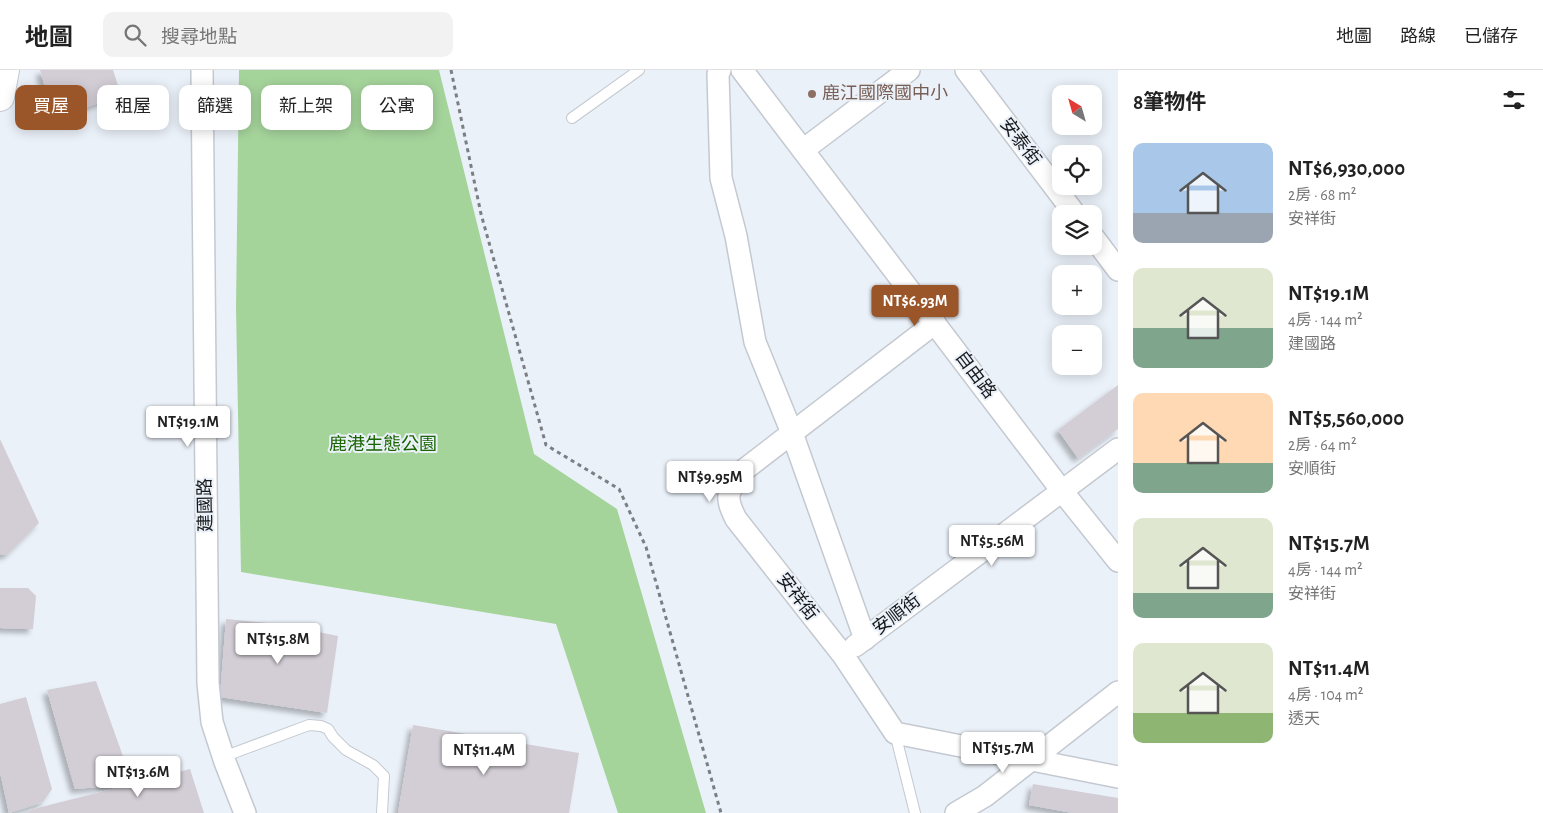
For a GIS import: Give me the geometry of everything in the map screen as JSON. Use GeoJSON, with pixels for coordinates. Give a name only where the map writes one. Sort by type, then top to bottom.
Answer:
{"type":"FeatureCollection","features":[{"type":"Feature","properties":{"kind":"street","name":"建國路"},"geometry":{"type":"LineString","coordinates":[[202,70],[208,683],[212,722],[223,757],[245,813]]}},
{"type":"Feature","properties":{"kind":"street"},"geometry":{"type":"LineString","coordinates":[[720,70],[718,74],[721,178],[736,236],[755,342],[792,433],[865,639]]}},
{"type":"Feature","properties":{"kind":"street","name":"自由路"},"geometry":{"type":"LineString","coordinates":[[742,70],[1062,491],[1118,561]]}},
{"type":"Feature","properties":{"kind":"street"},"geometry":{"type":"LineString","coordinates":[[803,150],[910,70]]}},
{"type":"Feature","properties":{"kind":"street","name":"安泰街"},"geometry":{"type":"LineString","coordinates":[[966,70],[1068,205]]}},
{"type":"Feature","properties":{"kind":"street"},"geometry":{"type":"LineString","coordinates":[[1102,249],[1118,270]]}},
{"type":"Feature","properties":{"kind":"street","name":"安祥街"},"geometry":{"type":"LineString","coordinates":[[895,734],[843,655],[736,519],[728,503],[729,490],[740,473],[935,323]]}},
{"type":"Feature","properties":{"kind":"street","name":"安順街"},"geometry":{"type":"LineString","coordinates":[[843,655],[1118,449]]}},
{"type":"Feature","properties":{"kind":"street"},"geometry":{"type":"LineString","coordinates":[[956,813],[985,796],[1118,692]]}},
{"type":"Feature","properties":{"kind":"street"},"geometry":{"type":"LineString","coordinates":[[895,734],[1118,777]]}},
{"type":"Feature","properties":{"kind":"lane"},"geometry":{"type":"LineString","coordinates":[[572,118],[639,70]]}},
{"type":"Feature","properties":{"kind":"lane"},"geometry":{"type":"LineString","coordinates":[[223,757],[308,725],[321,726],[328,729],[333,738],[346,750],[373,765],[384,776],[382,813]]}},
{"type":"Feature","properties":{"kind":"lane"},"geometry":{"type":"LineString","coordinates":[[895,734],[916,813]]}},
{"type":"Feature","properties":{"kind":"path"},"geometry":{"type":"LineString","coordinates":[[451,70],[481,214],[546,445],[618,489],[646,547],[721,813]]}},
{"type":"Feature","properties":{"kind":"green space","name":"鹿港生態公園"},"geometry":{"type":"Polygon","coordinates":[[[239,70],[439,70],[534,454],[617,509],[706,813],[618,813],[556,624],[241,572],[236,308],[238,130],[251,130],[251,85],[239,85],[239,70]]]}},
{"type":"Feature","properties":{"kind":"building"},"geometry":{"type":"Polygon","coordinates":[[[40,70],[113,70],[118,85],[97,85],[97,104],[87,107],[87,85],[44,85],[40,70]]]}},
{"type":"Feature","properties":{"kind":"building"},"geometry":{"type":"Polygon","coordinates":[[[1118,385],[1118,429],[1078,458],[1058,430],[1118,385]]]}},
{"type":"Feature","properties":{"kind":"building"},"geometry":{"type":"Polygon","coordinates":[[[0,439],[39,523],[7,555],[0,554],[0,439]]]}},
{"type":"Feature","properties":{"kind":"building"},"geometry":{"type":"Polygon","coordinates":[[[0,588],[28,588],[36,596],[33,629],[0,628],[0,588]]]}},
{"type":"Feature","properties":{"kind":"building"},"geometry":{"type":"Polygon","coordinates":[[[226,619],[279,624],[338,636],[327,713],[220,697],[226,619]]]}},
{"type":"Feature","properties":{"kind":"building"},"geometry":{"type":"Polygon","coordinates":[[[96,681],[133,784],[75,789],[47,690],[96,681]]]}},
{"type":"Feature","properties":{"kind":"building"},"geometry":{"type":"Polygon","coordinates":[[[26,697],[52,789],[43,802],[9,813],[0,772],[0,704],[26,697]]]}},
{"type":"Feature","properties":{"kind":"building"},"geometry":{"type":"Polygon","coordinates":[[[413,725],[579,753],[569,813],[398,813],[413,725]]]}},
{"type":"Feature","properties":{"kind":"building"},"geometry":{"type":"Polygon","coordinates":[[[190,769],[204,813],[29,813],[30,810],[190,769]]]}},
{"type":"Feature","properties":{"kind":"building"},"geometry":{"type":"Polygon","coordinates":[[[1033,784],[1118,798],[1118,813],[1073,813],[1029,805],[1033,784]]]}},
{"type":"Feature","properties":{"kind":"place","name":"鹿江國際國中小"},"geometry":{"type":"Point","coordinates":[812,94]}}]}
